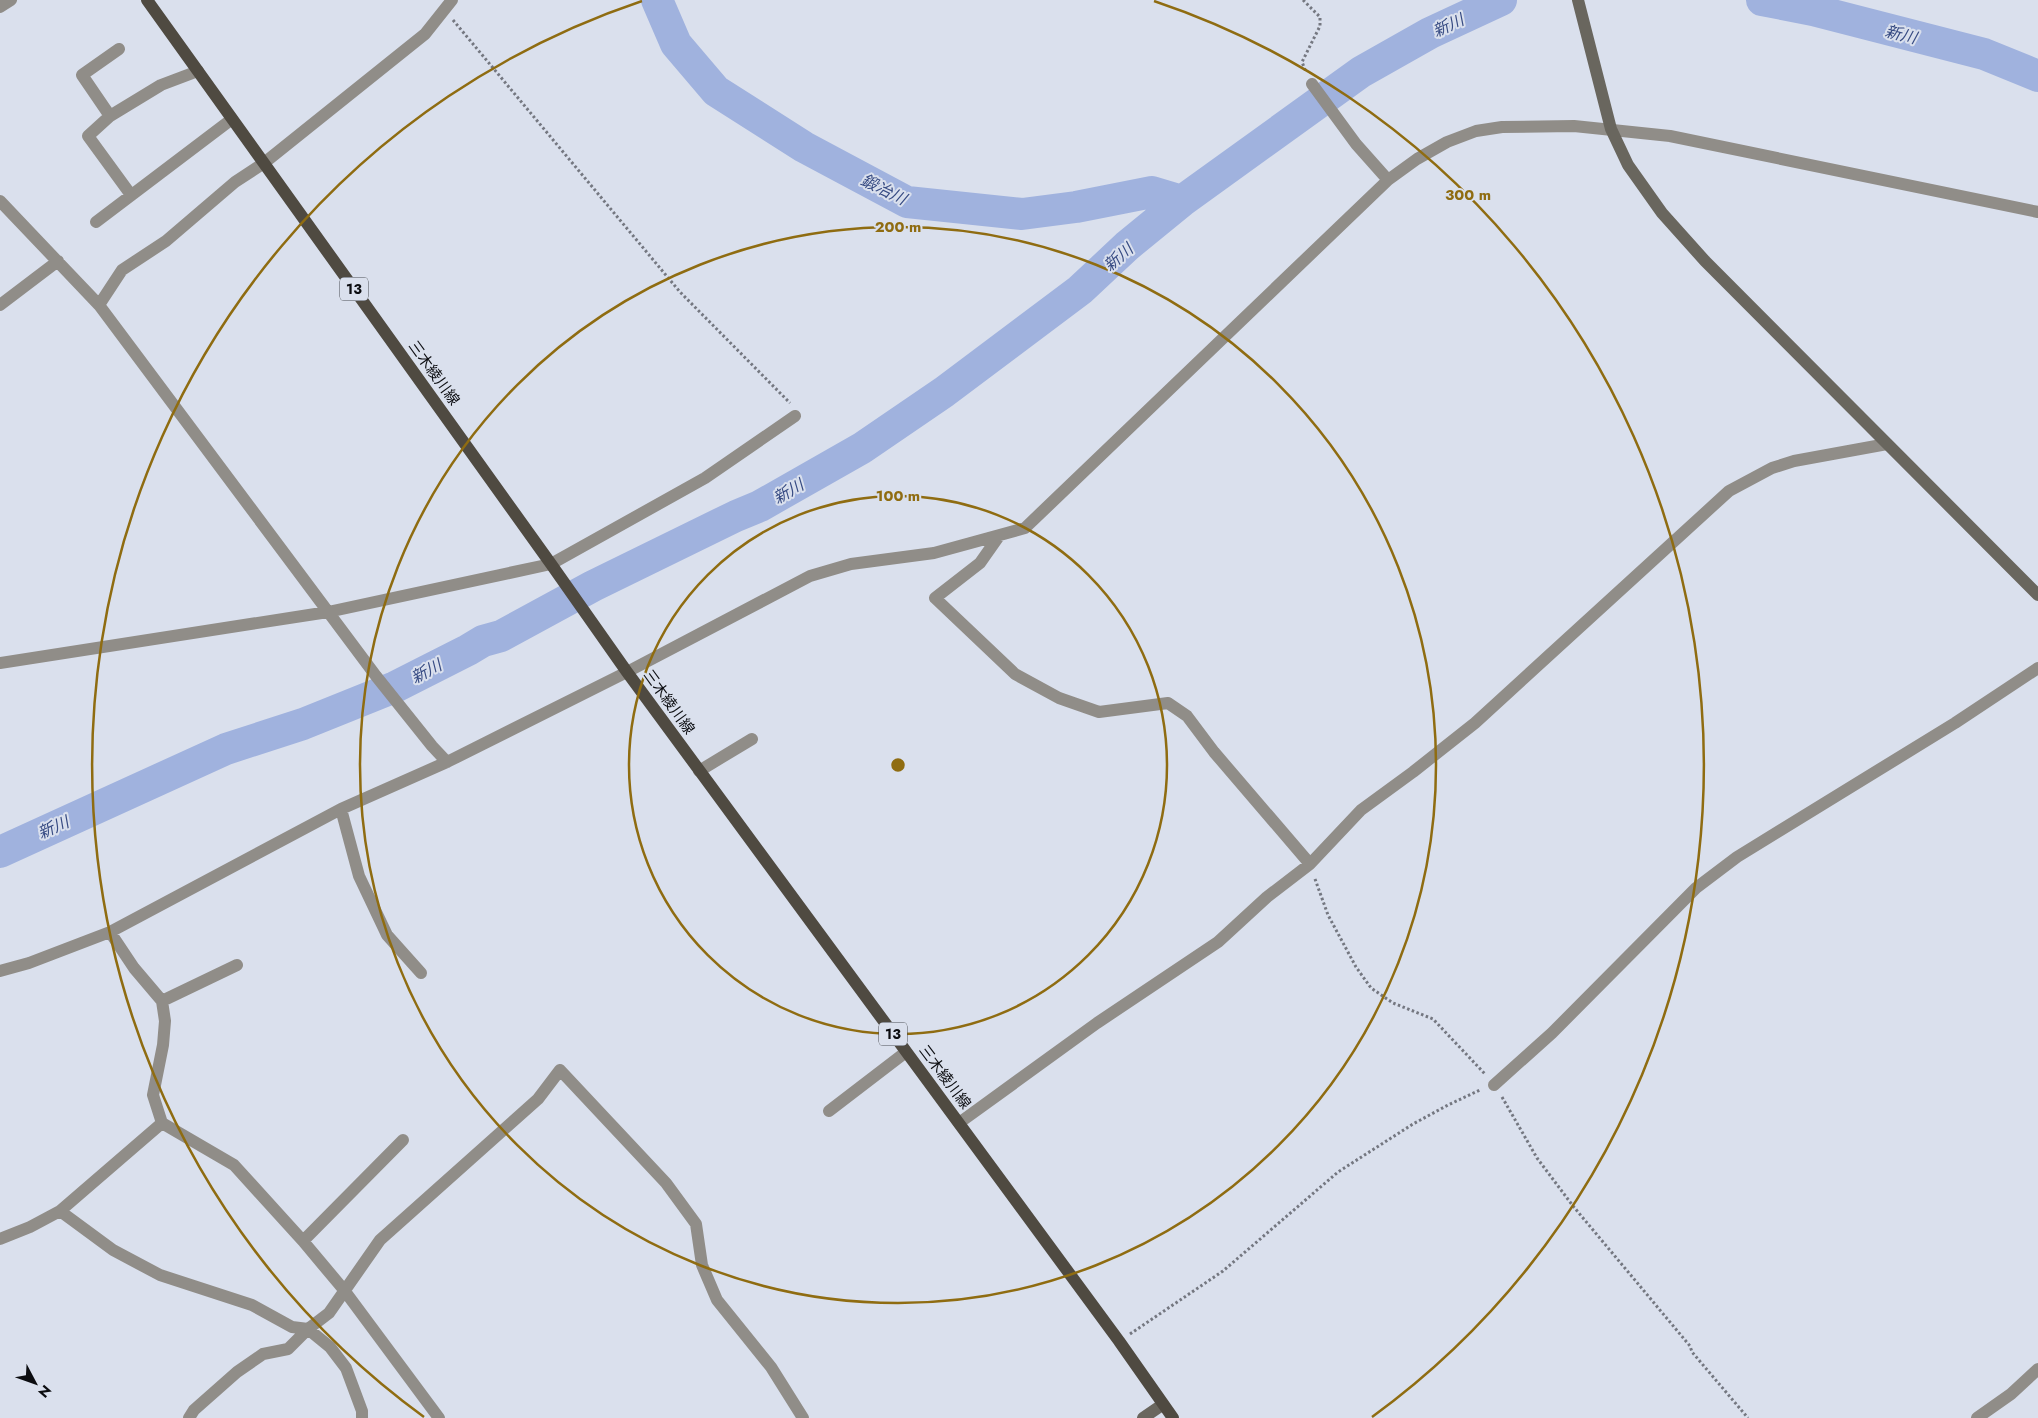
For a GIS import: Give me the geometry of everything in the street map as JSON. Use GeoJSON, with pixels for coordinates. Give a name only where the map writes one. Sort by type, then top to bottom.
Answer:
{"type":"FeatureCollection","features":[{"type":"Feature","properties":{"kind":"main road","name":"三木綾川線"},"geometry":{"type":"LineString","coordinates":[[146,0],[611,650],[1119,1341],[1162,1405],[1173,1418]]}},
{"type":"Feature","properties":{"kind":"street"},"geometry":{"type":"LineString","coordinates":[[0,7],[11,0]]}},
{"type":"Feature","properties":{"kind":"street"},"geometry":{"type":"LineString","coordinates":[[1578,0],[1611,129],[1628,164],[1662,213],[1705,261],[2038,595]]}},
{"type":"Feature","properties":{"kind":"street"},"geometry":{"type":"LineString","coordinates":[[99,305],[122,270],[166,241],[235,182],[264,163],[425,34],[449,5]]}},
{"type":"Feature","properties":{"kind":"street"},"geometry":{"type":"LineString","coordinates":[[110,116],[82,76],[119,50]]}},
{"type":"Feature","properties":{"kind":"street"},"geometry":{"type":"LineString","coordinates":[[131,195],[88,136],[110,116],[161,85],[198,71]]}},
{"type":"Feature","properties":{"kind":"street"},"geometry":{"type":"LineString","coordinates":[[1312,84],[1356,144],[1388,180]]}},
{"type":"Feature","properties":{"kind":"street"},"geometry":{"type":"LineString","coordinates":[[96,222],[232,119]]}},
{"type":"Feature","properties":{"kind":"street"},"geometry":{"type":"LineString","coordinates":[[0,971],[29,963],[110,932],[341,809],[447,762],[627,672],[810,576],[851,564],[934,553],[1025,528],[1388,180],[1417,159],[1447,142],[1476,131],[1502,127],[1574,126],[1670,136],[2038,212]]}},
{"type":"Feature","properties":{"kind":"street"},"geometry":{"type":"LineString","coordinates":[[0,201],[99,305],[376,676],[447,762]]}},
{"type":"Feature","properties":{"kind":"street"},"geometry":{"type":"LineString","coordinates":[[0,304],[58,261]]}},
{"type":"Feature","properties":{"kind":"street"},"geometry":{"type":"LineString","coordinates":[[0,663],[328,612],[551,564],[705,478],[795,416]]}},
{"type":"Feature","properties":{"kind":"street"},"geometry":{"type":"LineString","coordinates":[[959,1123],[1097,1024],[1218,942],[1267,897],[1310,864],[1361,810],[1475,723],[1729,491],[1772,468],[1794,461],[1887,444]]}},
{"type":"Feature","properties":{"kind":"street"},"geometry":{"type":"LineString","coordinates":[[999,536],[980,563],[935,598],[1015,674],[1059,698],[1099,712],[1168,703],[1187,716],[1214,752],[1310,864]]}},
{"type":"Feature","properties":{"kind":"street"},"geometry":{"type":"LineString","coordinates":[[1494,1085],[1552,1033],[1696,888],[1723,867],[1955,723],[2038,668]]}},
{"type":"Feature","properties":{"kind":"street"},"geometry":{"type":"LineString","coordinates":[[699,771],[752,739]]}},
{"type":"Feature","properties":{"kind":"street"},"geometry":{"type":"LineString","coordinates":[[341,809],[359,876],[387,935],[421,973]]}},
{"type":"Feature","properties":{"kind":"street"},"geometry":{"type":"LineString","coordinates":[[110,932],[134,968],[162,1001],[165,1021],[163,1045],[153,1095],[162,1123],[234,1165],[303,1241],[344,1290],[440,1418]]}},
{"type":"Feature","properties":{"kind":"street"},"geometry":{"type":"LineString","coordinates":[[162,1001],[237,965]]}},
{"type":"Feature","properties":{"kind":"street"},"geometry":{"type":"LineString","coordinates":[[829,1111],[906,1052]]}},
{"type":"Feature","properties":{"kind":"street"},"geometry":{"type":"LineString","coordinates":[[189,1418],[194,1410],[237,1372],[263,1354],[288,1350],[308,1329],[329,1313],[380,1240],[538,1099],[560,1070],[666,1183],[696,1224],[702,1265],[717,1300],[771,1367],[803,1418]]}},
{"type":"Feature","properties":{"kind":"street"},"geometry":{"type":"LineString","coordinates":[[0,1239],[30,1227],[60,1210],[162,1123]]}},
{"type":"Feature","properties":{"kind":"street"},"geometry":{"type":"LineString","coordinates":[[303,1241],[403,1140]]}},
{"type":"Feature","properties":{"kind":"street"},"geometry":{"type":"LineString","coordinates":[[60,1210],[113,1250],[160,1275],[218,1296],[252,1305],[292,1327],[308,1329],[330,1347],[346,1368],[362,1411],[362,1418]]}},
{"type":"Feature","properties":{"kind":"street"},"geometry":{"type":"LineString","coordinates":[[1977,1418],[2011,1394],[2038,1369]]}},
{"type":"Feature","properties":{"kind":"street"},"geometry":{"type":"LineString","coordinates":[[1143,1418],[1162,1405]]}},
{"type":"Feature","properties":{"kind":"path"},"geometry":{"type":"LineString","coordinates":[[1303,0],[1320,17],[1320,26],[1302,62],[1312,84]]}},
{"type":"Feature","properties":{"kind":"path"},"geometry":{"type":"LineString","coordinates":[[449,5],[680,292],[790,403],[795,416]]}},
{"type":"Feature","properties":{"kind":"path"},"geometry":{"type":"LineString","coordinates":[[1310,864],[1328,914],[1356,967],[1370,988],[1393,1004],[1432,1019],[1494,1085],[1537,1158],[1573,1206],[1748,1418]]}},
{"type":"Feature","properties":{"kind":"path"},"geometry":{"type":"LineString","coordinates":[[1119,1341],[1223,1271],[1338,1172],[1448,1104],[1494,1085]]}},
{"type":"Feature","properties":{"kind":"waterway","name":"鍛冶川"},"geometry":{"type":"LineString","coordinates":[[657,0],[676,44],[716,91],[804,147],[907,202],[1022,214],[1076,207],[1152,192],[1182,201]]}},
{"type":"Feature","properties":{"kind":"waterway","name":"新川"},"geometry":{"type":"LineString","coordinates":[[0,852],[226,749],[303,724],[395,687],[483,641],[501,636],[593,586],[760,506],[862,448],[944,392],[1080,290],[1127,246],[1182,201],[1361,72],[1430,33],[1501,0]]}},
{"type":"Feature","properties":{"kind":"waterway","name":"新川"},"geometry":{"type":"LineString","coordinates":[[1762,0],[1813,10],[1984,54],[2038,76]]}}]}
